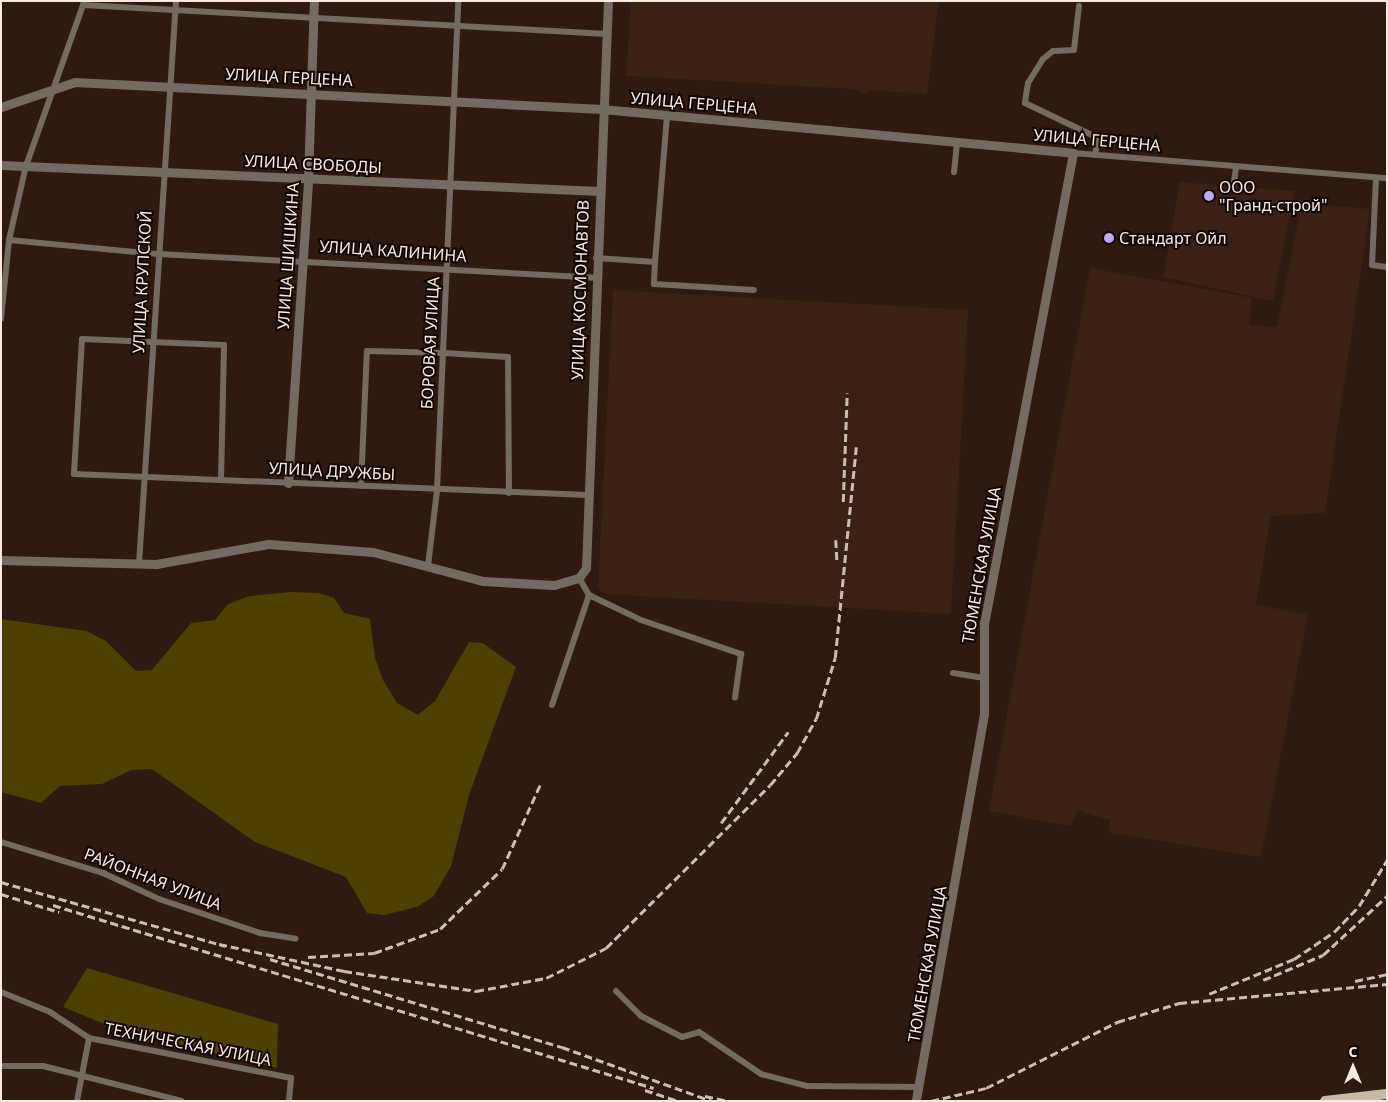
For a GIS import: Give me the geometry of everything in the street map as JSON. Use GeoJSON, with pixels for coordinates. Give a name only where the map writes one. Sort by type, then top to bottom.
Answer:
{"type":"FeatureCollection","features":[{"type":"Feature","properties":{"kind":"main road"},"geometry":{"type":"LineString","coordinates":[[1325,1101],[1387,1094]]}},
{"type":"Feature","properties":{"kind":"street","name":"УЛИЦА КРУПСКОЙ"},"geometry":{"type":"LineString","coordinates":[[139,564],[163,172],[176,1]]}},
{"type":"Feature","properties":{"kind":"street","name":"УЛИЦА ШИШКИНА"},"geometry":{"type":"LineString","coordinates":[[288,483],[308,178],[314,1]]}},
{"type":"Feature","properties":{"kind":"street","name":"БОРОВАЯ УЛИЦА"},"geometry":{"type":"LineString","coordinates":[[428,566],[437,490],[452,185],[453,99],[458,1]]}},
{"type":"Feature","properties":{"kind":"street","name":"УЛИЦА КОСМОНАВТОВ"},"geometry":{"type":"LineString","coordinates":[[579,578],[586,568],[595,278],[608,1]]}},
{"type":"Feature","properties":{"kind":"street"},"geometry":{"type":"LineString","coordinates":[[1,319],[9,240],[26,166],[84,3],[313,19],[606,34]]}},
{"type":"Feature","properties":{"kind":"street"},"geometry":{"type":"LineString","coordinates":[[1078,6],[1074,50],[1053,51],[1043,59],[1028,83],[1025,103],[1098,138],[1095,155]]}},
{"type":"Feature","properties":{"kind":"street","name":"УЛИЦА ГЕРЦЕНА"},"geometry":{"type":"LineString","coordinates":[[1,107],[55,85],[75,82],[453,99],[602,110],[1236,167],[1387,178]]}},
{"type":"Feature","properties":{"kind":"street"},"geometry":{"type":"LineString","coordinates":[[667,116],[654,284],[754,290]]}},
{"type":"Feature","properties":{"kind":"street"},"geometry":{"type":"LineString","coordinates":[[954,172],[957,142]]}},
{"type":"Feature","properties":{"kind":"street","name":"ТЮМЕНСКАЯ УЛИЦА"},"geometry":{"type":"LineString","coordinates":[[916,1101],[978,763],[984,714],[982,678],[984,622],[1073,153]]}},
{"type":"Feature","properties":{"kind":"street","name":"УЛИЦА СВОБОДЫ"},"geometry":{"type":"LineString","coordinates":[[1,165],[599,191]]}},
{"type":"Feature","properties":{"kind":"street"},"geometry":{"type":"LineString","coordinates":[[1233,189],[1236,167]]}},
{"type":"Feature","properties":{"kind":"street"},"geometry":{"type":"LineString","coordinates":[[1376,178],[1372,265],[1387,266]]}},
{"type":"Feature","properties":{"kind":"street","name":"УЛИЦА КАЛИНИНА"},"geometry":{"type":"LineString","coordinates":[[9,240],[158,254],[303,259],[595,278]]}},
{"type":"Feature","properties":{"kind":"street"},"geometry":{"type":"LineString","coordinates":[[596,258],[656,262]]}},
{"type":"Feature","properties":{"kind":"street","name":"УЛИЦА ДРУЖБЫ"},"geometry":{"type":"LineString","coordinates":[[153,339],[82,339],[74,474],[588,495]]}},
{"type":"Feature","properties":{"kind":"street"},"geometry":{"type":"LineString","coordinates":[[153,339],[224,345],[221,480]]}},
{"type":"Feature","properties":{"kind":"street"},"geometry":{"type":"LineString","coordinates":[[361,486],[367,350],[444,353],[508,357],[509,493]]}},
{"type":"Feature","properties":{"kind":"street"},"geometry":{"type":"LineString","coordinates":[[1,560],[139,564],[174,562],[236,547],[268,544],[372,552],[482,581],[554,585],[579,578],[589,595],[641,620],[741,654],[735,698]]}},
{"type":"Feature","properties":{"kind":"street"},"geometry":{"type":"LineString","coordinates":[[552,705],[589,595]]}},
{"type":"Feature","properties":{"kind":"street"},"geometry":{"type":"LineString","coordinates":[[953,673],[982,678]]}},
{"type":"Feature","properties":{"kind":"street","name":"РАЙОННАЯ УЛИЦА"},"geometry":{"type":"LineString","coordinates":[[1,842],[103,873],[159,899],[260,933],[296,939]]}},
{"type":"Feature","properties":{"kind":"street"},"geometry":{"type":"LineString","coordinates":[[616,991],[641,1016],[682,1037],[699,1032],[761,1074],[807,1086],[919,1086]]}},
{"type":"Feature","properties":{"kind":"street","name":"ТЕХНИЧЕСКАЯ УЛИЦА"},"geometry":{"type":"LineString","coordinates":[[1,992],[50,1012],[89,1038],[290,1078],[289,1101]]}},
{"type":"Feature","properties":{"kind":"street"},"geometry":{"type":"LineString","coordinates":[[77,1101],[89,1038]]}},
{"type":"Feature","properties":{"kind":"street"},"geometry":{"type":"LineString","coordinates":[[1,1066],[43,1066],[82,1074],[182,1101]]}},
{"type":"Feature","properties":{"kind":"shaded area"},"geometry":{"type":"Polygon","coordinates":[[[631,1],[939,1],[927,94],[869,90],[866,95],[854,89],[626,76],[631,1]]]}},
{"type":"Feature","properties":{"kind":"shaded area"},"geometry":{"type":"Polygon","coordinates":[[[1180,182],[1295,191],[1273,301],[1163,277],[1180,182]]]}},
{"type":"Feature","properties":{"kind":"shaded area"},"geometry":{"type":"Polygon","coordinates":[[[1302,203],[1370,209],[1325,513],[1271,516],[1256,605],[1308,614],[1261,857],[1109,833],[1110,820],[1077,810],[1071,826],[989,811],[1090,268],[1252,298],[1249,325],[1277,327],[1302,203]]]}},
{"type":"Feature","properties":{"kind":"shaded area"},"geometry":{"type":"Polygon","coordinates":[[[613,290],[968,310],[951,614],[604,594],[598,587],[613,290]]]}},
{"type":"Feature","properties":{"kind":"shaded area"},"geometry":{"type":"Polygon","coordinates":[[[290,592],[319,593],[334,598],[344,613],[370,619],[375,658],[383,680],[397,703],[418,715],[435,701],[469,642],[483,643],[516,667],[469,795],[451,866],[434,896],[417,907],[384,915],[367,913],[346,877],[255,842],[152,769],[131,770],[102,784],[60,786],[41,803],[1,792],[1,619],[86,631],[106,641],[136,671],[152,670],[191,623],[215,620],[228,604],[250,596],[290,592]]]}},
{"type":"Feature","properties":{"kind":"shaded area"},"geometry":{"type":"Polygon","coordinates":[[[87,968],[278,1024],[277,1068],[124,1032],[63,1007],[87,968]]]}},
{"type":"Feature","properties":{"kind":"railway"},"geometry":{"type":"LineString","coordinates":[[843,502],[847,393]]}},
{"type":"Feature","properties":{"kind":"railway"},"geometry":{"type":"LineString","coordinates":[[219,944],[344,971],[476,991],[546,978],[606,948],[770,785],[797,753],[816,719],[835,658],[856,447]]}},
{"type":"Feature","properties":{"kind":"railway"},"geometry":{"type":"LineString","coordinates":[[836,540],[837,562]]}},
{"type":"Feature","properties":{"kind":"railway"},"geometry":{"type":"LineString","coordinates":[[721,823],[788,732]]}},
{"type":"Feature","properties":{"kind":"railway"},"geometry":{"type":"LineString","coordinates":[[308,957],[374,953],[440,929],[502,869],[540,785]]}},
{"type":"Feature","properties":{"kind":"railway"},"geometry":{"type":"LineString","coordinates":[[1209,994],[1294,959],[1334,932],[1359,906],[1387,860]]}},
{"type":"Feature","properties":{"kind":"railway"},"geometry":{"type":"LineString","coordinates":[[1,882],[225,946]]}},
{"type":"Feature","properties":{"kind":"railway"},"geometry":{"type":"LineString","coordinates":[[1,894],[59,912]]}},
{"type":"Feature","properties":{"kind":"railway"},"geometry":{"type":"LineString","coordinates":[[1263,980],[1323,955],[1387,896]]}},
{"type":"Feature","properties":{"kind":"railway"},"geometry":{"type":"LineString","coordinates":[[53,905],[654,1088]]}},
{"type":"Feature","properties":{"kind":"railway"},"geometry":{"type":"LineString","coordinates":[[270,959],[562,1047],[712,1101]]}},
{"type":"Feature","properties":{"kind":"railway"},"geometry":{"type":"LineString","coordinates":[[1355,981],[1387,974]]}},
{"type":"Feature","properties":{"kind":"railway"},"geometry":{"type":"LineString","coordinates":[[931,1101],[986,1088],[1117,1022],[1179,1003],[1387,984]]}},
{"type":"Feature","properties":{"kind":"railway"},"geometry":{"type":"LineString","coordinates":[[645,1090],[678,1101]]}},
{"type":"Feature","properties":{"kind":"railway"},"geometry":{"type":"LineString","coordinates":[[705,1096],[728,1101]]}},
{"type":"Feature","properties":{"kind":"place","name":"ООО \"Гранд-строй\""},"geometry":{"type":"Point","coordinates":[1209,196]}},
{"type":"Feature","properties":{"kind":"place","name":"Стандарт Ойл"},"geometry":{"type":"Point","coordinates":[1109,238]}}]}
